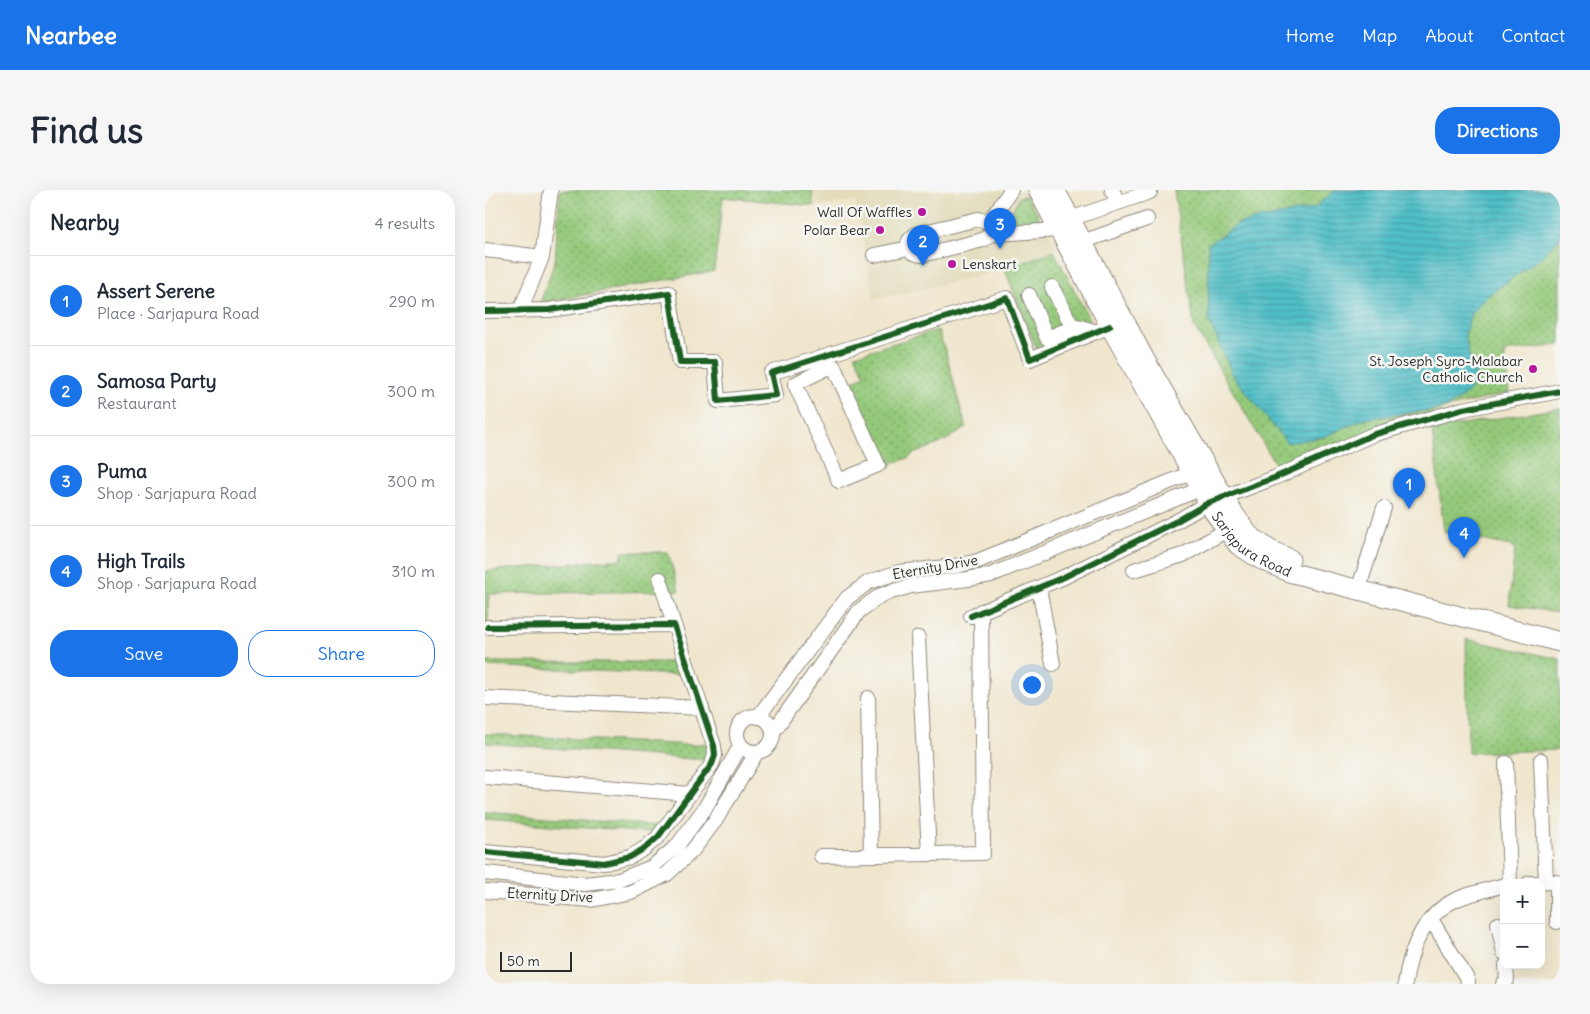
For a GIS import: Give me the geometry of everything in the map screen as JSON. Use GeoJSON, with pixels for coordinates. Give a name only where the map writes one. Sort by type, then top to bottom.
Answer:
{"type":"FeatureCollection","features":[{"type":"Feature","properties":{"kind":"main road","name":"Sarjapura Road"},"geometry":{"type":"LineString","coordinates":[[1038,190],[1064,225],[1082,242],[1145,360],[1206,490],[1227,530],[1238,544],[1259,559],[1289,572],[1560,642]]}},
{"type":"Feature","properties":{"kind":"main road","name":"Sarjapura Road"},"geometry":{"type":"LineString","coordinates":[[1055,190],[1064,225],[1103,329],[1206,490],[1249,536],[1270,550],[1289,559],[1340,576],[1560,630]]}},
{"type":"Feature","properties":{"kind":"street"},"geometry":{"type":"LineString","coordinates":[[520,311],[542,257],[551,190]]}},
{"type":"Feature","properties":{"kind":"street"},"geometry":{"type":"LineString","coordinates":[[1011,190],[991,219],[985,221],[978,218],[916,234],[910,238],[909,250],[913,254],[922,255],[983,240],[989,235],[1064,225],[1115,196],[1150,192]]}},
{"type":"Feature","properties":{"kind":"street"},"geometry":{"type":"LineString","coordinates":[[1082,242],[1147,219]]}},
{"type":"Feature","properties":{"kind":"street"},"geometry":{"type":"LineString","coordinates":[[874,255],[909,248]]}},
{"type":"Feature","properties":{"kind":"street"},"geometry":{"type":"LineString","coordinates":[[485,250],[542,257]]}},
{"type":"Feature","properties":{"kind":"street"},"geometry":{"type":"LineString","coordinates":[[1051,287],[1073,328]]}},
{"type":"Feature","properties":{"kind":"street"},"geometry":{"type":"LineString","coordinates":[[485,312],[549,310],[669,293],[680,362],[715,362],[718,401],[776,395],[771,373],[1007,298],[1030,359],[1103,329]]}},
{"type":"Feature","properties":{"kind":"street"},"geometry":{"type":"LineString","coordinates":[[1029,294],[1047,338],[1077,326],[1103,329]]}},
{"type":"Feature","properties":{"kind":"street"},"geometry":{"type":"LineString","coordinates":[[807,361],[813,375]]}},
{"type":"Feature","properties":{"kind":"street"},"geometry":{"type":"LineString","coordinates":[[835,367],[878,465],[839,481],[795,384],[813,375],[825,369],[835,367]]}},
{"type":"Feature","properties":{"kind":"street"},"geometry":{"type":"LineString","coordinates":[[821,856],[983,853],[976,613],[1039,588],[1169,525],[1206,490],[1273,478],[1372,435],[1463,409],[1560,391]]}},
{"type":"Feature","properties":{"kind":"street","name":"Eternity Drive"},"geometry":{"type":"LineString","coordinates":[[485,873],[585,884],[619,880],[652,867],[677,846],[705,808],[741,745],[738,739],[739,727],[747,719],[758,717],[847,598],[869,582],[899,572],[956,566],[979,561],[1206,490]]}},
{"type":"Feature","properties":{"kind":"street","name":"Eternity Drive"},"geometry":{"type":"LineString","coordinates":[[485,891],[591,900],[631,892],[667,874],[692,851],[715,821],[757,752],[768,747],[771,743],[773,732],[859,612],[881,595],[911,586],[968,580],[991,575],[1206,490]]}},
{"type":"Feature","properties":{"kind":"street"},"geometry":{"type":"LineString","coordinates":[[1361,581],[1384,508]]}},
{"type":"Feature","properties":{"kind":"street"},"geometry":{"type":"LineString","coordinates":[[1134,570],[1183,555],[1227,530]]}},
{"type":"Feature","properties":{"kind":"street"},"geometry":{"type":"LineString","coordinates":[[485,852],[605,863],[621,860],[638,853],[652,843],[664,830],[712,764],[715,751],[660,579]]}},
{"type":"Feature","properties":{"kind":"street"},"geometry":{"type":"LineString","coordinates":[[1039,588],[1053,664]]}},
{"type":"Feature","properties":{"kind":"street"},"geometry":{"type":"LineString","coordinates":[[487,627],[675,625]]}},
{"type":"Feature","properties":{"kind":"street"},"geometry":{"type":"LineString","coordinates":[[918,638],[929,854]]}},
{"type":"Feature","properties":{"kind":"street"},"geometry":{"type":"LineString","coordinates":[[485,698],[702,708]]}},
{"type":"Feature","properties":{"kind":"street"},"geometry":{"type":"LineString","coordinates":[[868,698],[871,855]]}},
{"type":"Feature","properties":{"kind":"street"},"geometry":{"type":"LineString","coordinates":[[758,717],[768,722],[773,732]]}},
{"type":"Feature","properties":{"kind":"street"},"geometry":{"type":"LineString","coordinates":[[741,745],[745,749],[757,752]]}},
{"type":"Feature","properties":{"kind":"street"},"geometry":{"type":"LineString","coordinates":[[1541,760],[1555,882],[1557,922]]}},
{"type":"Feature","properties":{"kind":"street"},"geometry":{"type":"LineString","coordinates":[[1506,763],[1510,879]]}},
{"type":"Feature","properties":{"kind":"street"},"geometry":{"type":"LineString","coordinates":[[485,777],[690,794]]}},
{"type":"Feature","properties":{"kind":"street"},"geometry":{"type":"LineString","coordinates":[[1405,984],[1414,946],[1424,925],[1454,900],[1500,886]]}},
{"type":"Feature","properties":{"kind":"street"},"geometry":{"type":"LineString","coordinates":[[1431,919],[1466,977],[1467,983]]}},
{"type":"Feature","properties":{"kind":"street"},"geometry":{"type":"LineString","coordinates":[[1498,924],[1500,934]]}},
{"type":"Feature","properties":{"kind":"street"},"geometry":{"type":"LineString","coordinates":[[1503,984],[1507,980],[1506,969]]}},
{"type":"Feature","properties":{"kind":"shaded area"},"geometry":{"type":"Polygon","coordinates":[[[812,190],[1026,190],[1056,245],[1054,251],[975,277],[874,300],[856,201],[813,206],[812,190]]]}},
{"type":"Feature","properties":{"kind":"green space"},"geometry":{"type":"Polygon","coordinates":[[[560,190],[812,190],[813,206],[723,197],[714,271],[540,303],[555,261],[560,190]]]}},
{"type":"Feature","properties":{"kind":"green space"},"geometry":{"type":"Polygon","coordinates":[[[1174,190],[1560,190],[1560,345],[1504,352],[1509,393],[1446,408],[1280,472],[1194,326],[1174,190]]]}},
{"type":"Feature","properties":{"kind":"green space"},"geometry":{"type":"Polygon","coordinates":[[[1026,196],[1038,215],[1039,220],[1007,222],[1019,197],[1026,196]]]}},
{"type":"Feature","properties":{"kind":"green space"},"geometry":{"type":"Polygon","coordinates":[[[1054,251],[1093,326],[1037,350],[1004,268],[1054,251]]]}},
{"type":"Feature","properties":{"kind":"green space"},"geometry":{"type":"Polygon","coordinates":[[[938,330],[966,428],[941,443],[893,462],[891,466],[884,470],[848,384],[865,375],[855,355],[938,330]]]}},
{"type":"Feature","properties":{"kind":"green space"},"geometry":{"type":"Polygon","coordinates":[[[1560,408],[1560,613],[1509,605],[1515,547],[1444,532],[1432,429],[1560,408]]]}},
{"type":"Feature","properties":{"kind":"green space"},"geometry":{"type":"Polygon","coordinates":[[[622,552],[668,552],[679,591],[489,594],[488,624],[485,624],[485,571],[622,559],[622,552]]]}},
{"type":"Feature","properties":{"kind":"green space"},"geometry":{"type":"Polygon","coordinates":[[[1466,639],[1560,659],[1560,750],[1468,753],[1466,639]]]}},
{"type":"Feature","properties":{"kind":"green space"},"geometry":{"type":"Polygon","coordinates":[[[485,662],[679,662],[684,675],[485,666],[485,662]]]}},
{"type":"Feature","properties":{"kind":"green space"},"geometry":{"type":"Polygon","coordinates":[[[485,734],[693,745],[706,743],[708,751],[705,760],[485,743],[485,734]]]}},
{"type":"Feature","properties":{"kind":"green space"},"geometry":{"type":"Polygon","coordinates":[[[485,812],[659,826],[652,833],[485,820],[485,812]]]}},
{"type":"Feature","properties":{"kind":"water"},"geometry":{"type":"Polygon","coordinates":[[[1336,190],[1560,190],[1560,237],[1540,258],[1487,296],[1471,313],[1465,334],[1469,355],[1476,374],[1468,393],[1446,408],[1364,419],[1324,437],[1287,443],[1234,377],[1209,321],[1208,244],[1240,223],[1314,208],[1336,190]]]}},
{"type":"Feature","properties":{"kind":"cycle path"},"geometry":{"type":"LineString","coordinates":[[485,311],[549,310],[669,293],[680,362],[715,362],[718,401],[776,395],[771,373],[1007,298],[1030,359],[1110,326]]}},
{"type":"Feature","properties":{"kind":"cycle path"},"geometry":{"type":"LineString","coordinates":[[971,616],[1064,577],[1177,521],[1208,503],[1274,478],[1372,435],[1463,409],[1560,391]]}},
{"type":"Feature","properties":{"kind":"cycle path"},"geometry":{"type":"LineString","coordinates":[[485,852],[604,863],[630,857],[658,837],[712,764],[715,755],[714,746],[674,625],[488,627]]}},
{"type":"Feature","properties":{"kind":"place","name":"Wall Of Waffles"},"geometry":{"type":"Point","coordinates":[922,212]}},
{"type":"Feature","properties":{"kind":"place","name":"Polar Bear"},"geometry":{"type":"Point","coordinates":[880,230]}},
{"type":"Feature","properties":{"kind":"place","name":"Puma"},"geometry":{"type":"Point","coordinates":[1000,249]}},
{"type":"Feature","properties":{"kind":"place","name":"Lenskart"},"geometry":{"type":"Point","coordinates":[952,264]}},
{"type":"Feature","properties":{"kind":"place","name":"Samosa Party"},"geometry":{"type":"Point","coordinates":[923,266]}},
{"type":"Feature","properties":{"kind":"place","name":"St. Joseph Syro-Malabar Catholic Church"},"geometry":{"type":"Point","coordinates":[1533,369]}},
{"type":"Feature","properties":{"kind":"place","name":"Assert Serene"},"geometry":{"type":"Point","coordinates":[1409,509]}},
{"type":"Feature","properties":{"kind":"place","name":"High Trails"},"geometry":{"type":"Point","coordinates":[1464,558]}}]}
